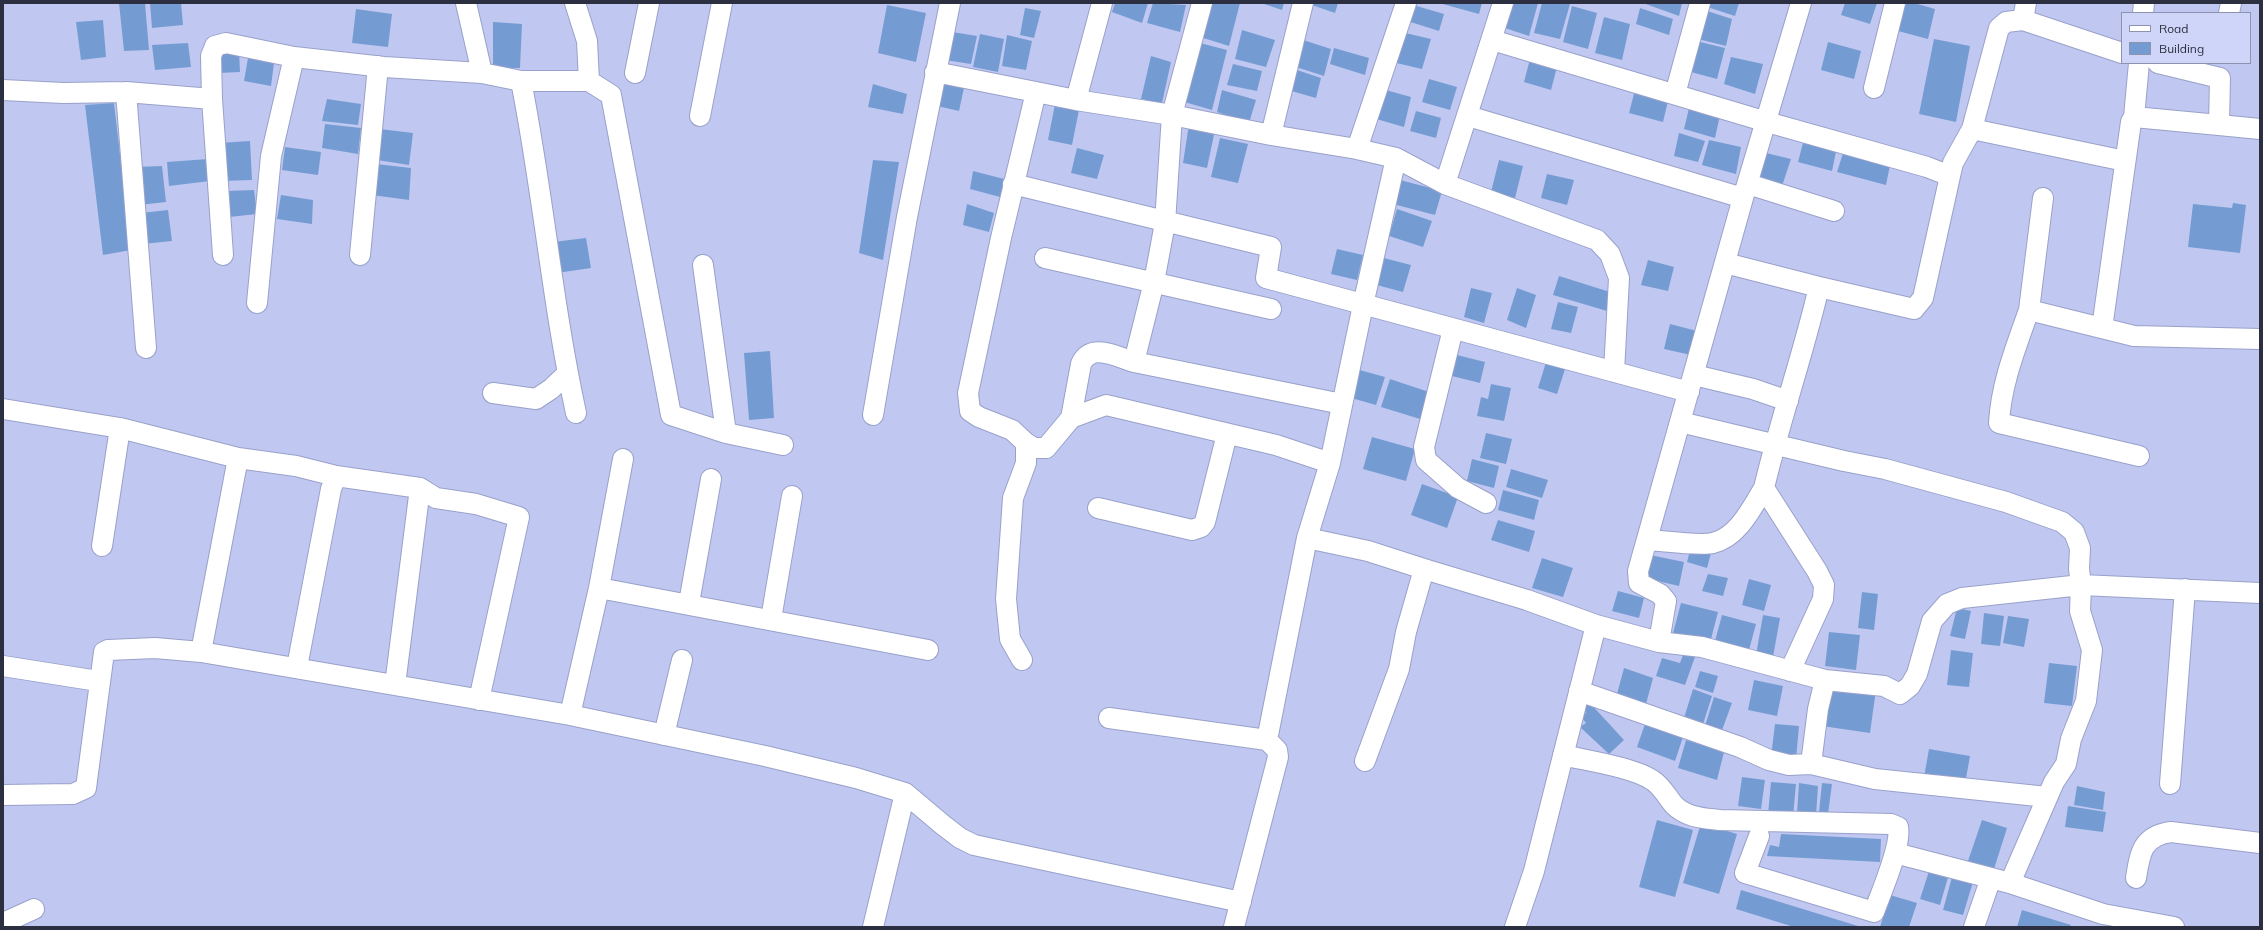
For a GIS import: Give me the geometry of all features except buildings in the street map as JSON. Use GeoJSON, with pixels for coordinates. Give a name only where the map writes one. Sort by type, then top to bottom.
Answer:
{"type":"FeatureCollection","features":[{"type":"Feature","properties":{"kind":"street"},"geometry":{"type":"LineString","coordinates":[[466,3],[482,73]]}},
{"type":"Feature","properties":{"kind":"street"},"geometry":{"type":"LineString","coordinates":[[575,3],[587,41],[589,82]]}},
{"type":"Feature","properties":{"kind":"street"},"geometry":{"type":"LineString","coordinates":[[635,73],[649,3]]}},
{"type":"Feature","properties":{"kind":"street"},"geometry":{"type":"LineString","coordinates":[[700,116],[722,3]]}},
{"type":"Feature","properties":{"kind":"street"},"geometry":{"type":"LineString","coordinates":[[873,415],[907,217],[950,3]]}},
{"type":"Feature","properties":{"kind":"street"},"geometry":{"type":"LineString","coordinates":[[1076,100],[1102,3]]}},
{"type":"Feature","properties":{"kind":"street"},"geometry":{"type":"LineString","coordinates":[[1134,362],[1154,282],[1165,223],[1172,115],[1202,3]]}},
{"type":"Feature","properties":{"kind":"street"},"geometry":{"type":"LineString","coordinates":[[1271,135],[1303,3]]}},
{"type":"Feature","properties":{"kind":"street"},"geometry":{"type":"LineString","coordinates":[[1357,149],[1406,3]]}},
{"type":"Feature","properties":{"kind":"street"},"geometry":{"type":"LineString","coordinates":[[1445,184],[1503,3]]}},
{"type":"Feature","properties":{"kind":"street"},"geometry":{"type":"LineString","coordinates":[[1675,94],[1700,3]]}},
{"type":"Feature","properties":{"kind":"street"},"geometry":{"type":"LineString","coordinates":[[1659,642],[1666,601],[1660,594],[1639,583],[1638,577],[1745,191],[1767,122],[1801,3]]}},
{"type":"Feature","properties":{"kind":"street"},"geometry":{"type":"LineString","coordinates":[[1874,88],[1895,3]]}},
{"type":"Feature","properties":{"kind":"street"},"geometry":{"type":"LineString","coordinates":[[1725,263],[1914,309],[1920,305],[1923,298],[1953,163],[1972,129],[1999,28],[2025,11],[2121,53]]}},
{"type":"Feature","properties":{"kind":"street"},"geometry":{"type":"LineString","coordinates":[[1492,40],[1767,122],[1927,167],[1950,176]]}},
{"type":"Feature","properties":{"kind":"street"},"geometry":{"type":"LineString","coordinates":[[223,255],[212,99],[211,56],[215,46],[226,43],[294,57],[378,66],[482,73],[521,81],[589,82],[611,95],[671,414],[726,433],[783,445]]}},
{"type":"Feature","properties":{"kind":"street"},"geometry":{"type":"LineString","coordinates":[[257,303],[271,156],[294,57]]}},
{"type":"Feature","properties":{"kind":"street"},"geometry":{"type":"LineString","coordinates":[[2102,328],[2130,122],[2134,118],[2139,64]]}},
{"type":"Feature","properties":{"kind":"street"},"geometry":{"type":"LineString","coordinates":[[2166,64],[2221,71],[2219,125]]}},
{"type":"Feature","properties":{"kind":"street"},"geometry":{"type":"LineString","coordinates":[[360,254],[378,66]]}},
{"type":"Feature","properties":{"kind":"street"},"geometry":{"type":"LineString","coordinates":[[935,72],[1076,100],[1172,115],[1271,135],[1357,149],[1396,158],[1445,184],[1597,240],[1610,254],[1619,278],[1614,372]]}},
{"type":"Feature","properties":{"kind":"street"},"geometry":{"type":"LineString","coordinates":[[521,81],[533,140],[568,373],[576,413]]}},
{"type":"Feature","properties":{"kind":"street"},"geometry":{"type":"LineString","coordinates":[[3,90],[63,93],[126,92],[212,99]]}},
{"type":"Feature","properties":{"kind":"street"},"geometry":{"type":"LineString","coordinates":[[126,92],[146,348]]}},
{"type":"Feature","properties":{"kind":"street"},"geometry":{"type":"LineString","coordinates":[[1036,92],[1013,184],[968,393],[968,405],[970,411],[979,417],[1005,426],[1034,448],[1046,448],[1071,418],[1081,364],[1084,357],[1090,353],[1102,352],[1134,362],[1342,404]]}},
{"type":"Feature","properties":{"kind":"street"},"geometry":{"type":"LineString","coordinates":[[1468,116],[1745,191],[1834,210]]}},
{"type":"Feature","properties":{"kind":"street"},"geometry":{"type":"LineString","coordinates":[[2134,118],[2260,129]]}},
{"type":"Feature","properties":{"kind":"street"},"geometry":{"type":"LineString","coordinates":[[1972,129],[2125,161]]}},
{"type":"Feature","properties":{"kind":"street"},"geometry":{"type":"LineString","coordinates":[[1267,740],[1307,538],[1330,463],[1396,158]]}},
{"type":"Feature","properties":{"kind":"street"},"geometry":{"type":"LineString","coordinates":[[1013,184],[1165,223],[1271,247],[1266,278],[1614,372],[1692,383],[1753,389],[1788,400]]}},
{"type":"Feature","properties":{"kind":"street"},"geometry":{"type":"LineString","coordinates":[[2043,198],[2029,310],[2011,361],[2000,406],[1999,423],[2139,456]]}},
{"type":"Feature","properties":{"kind":"street"},"geometry":{"type":"LineString","coordinates":[[1045,258],[1271,309]]}},
{"type":"Feature","properties":{"kind":"street"},"geometry":{"type":"LineString","coordinates":[[703,265],[726,433]]}},
{"type":"Feature","properties":{"kind":"street"},"geometry":{"type":"LineString","coordinates":[[1648,540],[1712,543],[1731,535],[1751,510],[1764,488],[1808,334],[1819,287]]}},
{"type":"Feature","properties":{"kind":"street"},"geometry":{"type":"LineString","coordinates":[[2029,310],[2134,336],[2260,339]]}},
{"type":"Feature","properties":{"kind":"street"},"geometry":{"type":"LineString","coordinates":[[1453,329],[1424,447],[1426,460],[1458,488],[1486,503]]}},
{"type":"Feature","properties":{"kind":"street"},"geometry":{"type":"LineString","coordinates":[[493,393],[536,399],[551,389],[568,373]]}},
{"type":"Feature","properties":{"kind":"street"},"geometry":{"type":"LineString","coordinates":[[1071,418],[1106,405],[1276,445],[1330,463]]}},
{"type":"Feature","properties":{"kind":"street"},"geometry":{"type":"LineString","coordinates":[[3,409],[120,428],[238,458],[296,466],[336,476],[420,488],[436,498],[476,504],[519,517],[479,700]]}},
{"type":"Feature","properties":{"kind":"street"},"geometry":{"type":"LineString","coordinates":[[1680,422],[1885,469],[2006,502],[2062,522],[2074,532],[2080,548],[2080,611],[2092,650],[2086,701],[2071,739],[2066,764],[2054,782],[2010,883]]}},
{"type":"Feature","properties":{"kind":"street"},"geometry":{"type":"LineString","coordinates":[[102,546],[120,428]]}},
{"type":"Feature","properties":{"kind":"street"},"geometry":{"type":"LineString","coordinates":[[1098,508],[1192,530],[1201,527],[1205,522],[1227,434]]}},
{"type":"Feature","properties":{"kind":"street"},"geometry":{"type":"LineString","coordinates":[[1022,660],[1010,639],[1006,599],[1013,498],[1026,463],[1026,443]]}},
{"type":"Feature","properties":{"kind":"street"},"geometry":{"type":"LineString","coordinates":[[201,652],[238,458]]}},
{"type":"Feature","properties":{"kind":"street"},"geometry":{"type":"LineString","coordinates":[[570,715],[599,588],[623,458]]}},
{"type":"Feature","properties":{"kind":"street"},"geometry":{"type":"LineString","coordinates":[[297,667],[331,489],[336,476]]}},
{"type":"Feature","properties":{"kind":"street"},"geometry":{"type":"LineString","coordinates":[[689,603],[711,479]]}},
{"type":"Feature","properties":{"kind":"street"},"geometry":{"type":"LineString","coordinates":[[395,685],[420,488]]}},
{"type":"Feature","properties":{"kind":"street"},"geometry":{"type":"LineString","coordinates":[[1764,488],[1824,585],[1823,599],[1790,671]]}},
{"type":"Feature","properties":{"kind":"street"},"geometry":{"type":"LineString","coordinates":[[771,619],[792,496]]}},
{"type":"Feature","properties":{"kind":"street"},"geometry":{"type":"LineString","coordinates":[[1307,538],[1368,551],[1527,600],[1596,625],[1659,642],[1702,647],[1825,680],[1884,686],[1900,694],[1910,686],[1917,674],[1932,621],[1947,604],[1962,598],[2081,585],[2260,593]]}},
{"type":"Feature","properties":{"kind":"street"},"geometry":{"type":"LineString","coordinates":[[1365,761],[1398,669],[1406,632],[1424,569]]}},
{"type":"Feature","properties":{"kind":"street"},"geometry":{"type":"LineString","coordinates":[[599,588],[689,603],[928,650]]}},
{"type":"Feature","properties":{"kind":"street"},"geometry":{"type":"LineString","coordinates":[[2170,784],[2184,589]]}},
{"type":"Feature","properties":{"kind":"street"},"geometry":{"type":"LineString","coordinates":[[1515,927],[1534,871],[1596,625]]}},
{"type":"Feature","properties":{"kind":"street"},"geometry":{"type":"LineString","coordinates":[[3,795],[73,794],[86,788],[102,656],[104,652],[108,650],[155,648],[201,652],[297,667],[570,715],[772,758],[878,784],[905,793],[954,834],[974,845],[1240,902]]}},
{"type":"Feature","properties":{"kind":"street"},"geometry":{"type":"LineString","coordinates":[[664,735],[682,660]]}},
{"type":"Feature","properties":{"kind":"street"},"geometry":{"type":"LineString","coordinates":[[3,666],[98,681]]}},
{"type":"Feature","properties":{"kind":"street"},"geometry":{"type":"LineString","coordinates":[[1811,764],[1818,709],[1825,680]]}},
{"type":"Feature","properties":{"kind":"street"},"geometry":{"type":"LineString","coordinates":[[1580,692],[1740,747],[1769,760],[1789,765],[1811,764],[1875,779],[2047,797]]}},
{"type":"Feature","properties":{"kind":"street"},"geometry":{"type":"LineString","coordinates":[[1109,718],[1267,740],[1277,750],[1278,756],[1234,927]]}},
{"type":"Feature","properties":{"kind":"street"},"geometry":{"type":"LineString","coordinates":[[1563,755],[1638,773],[1653,780],[1675,805],[1685,813],[1696,817],[1720,820],[1895,825],[1899,831],[1895,853],[1874,912],[1745,872],[1759,836]]}},
{"type":"Feature","properties":{"kind":"street"},"geometry":{"type":"LineString","coordinates":[[873,927],[905,793]]}},
{"type":"Feature","properties":{"kind":"street"},"geometry":{"type":"LineString","coordinates":[[2136,878],[2140,854],[2144,846],[2159,834],[2171,832],[2260,843]]}},
{"type":"Feature","properties":{"kind":"street"},"geometry":{"type":"LineString","coordinates":[[1895,853],[2010,883],[2089,919],[2174,927]]}},
{"type":"Feature","properties":{"kind":"street"},"geometry":{"type":"LineString","coordinates":[[1974,927],[1991,878]]}},
{"type":"Feature","properties":{"kind":"street"},"geometry":{"type":"LineString","coordinates":[[3,923],[34,909]]}}]}
